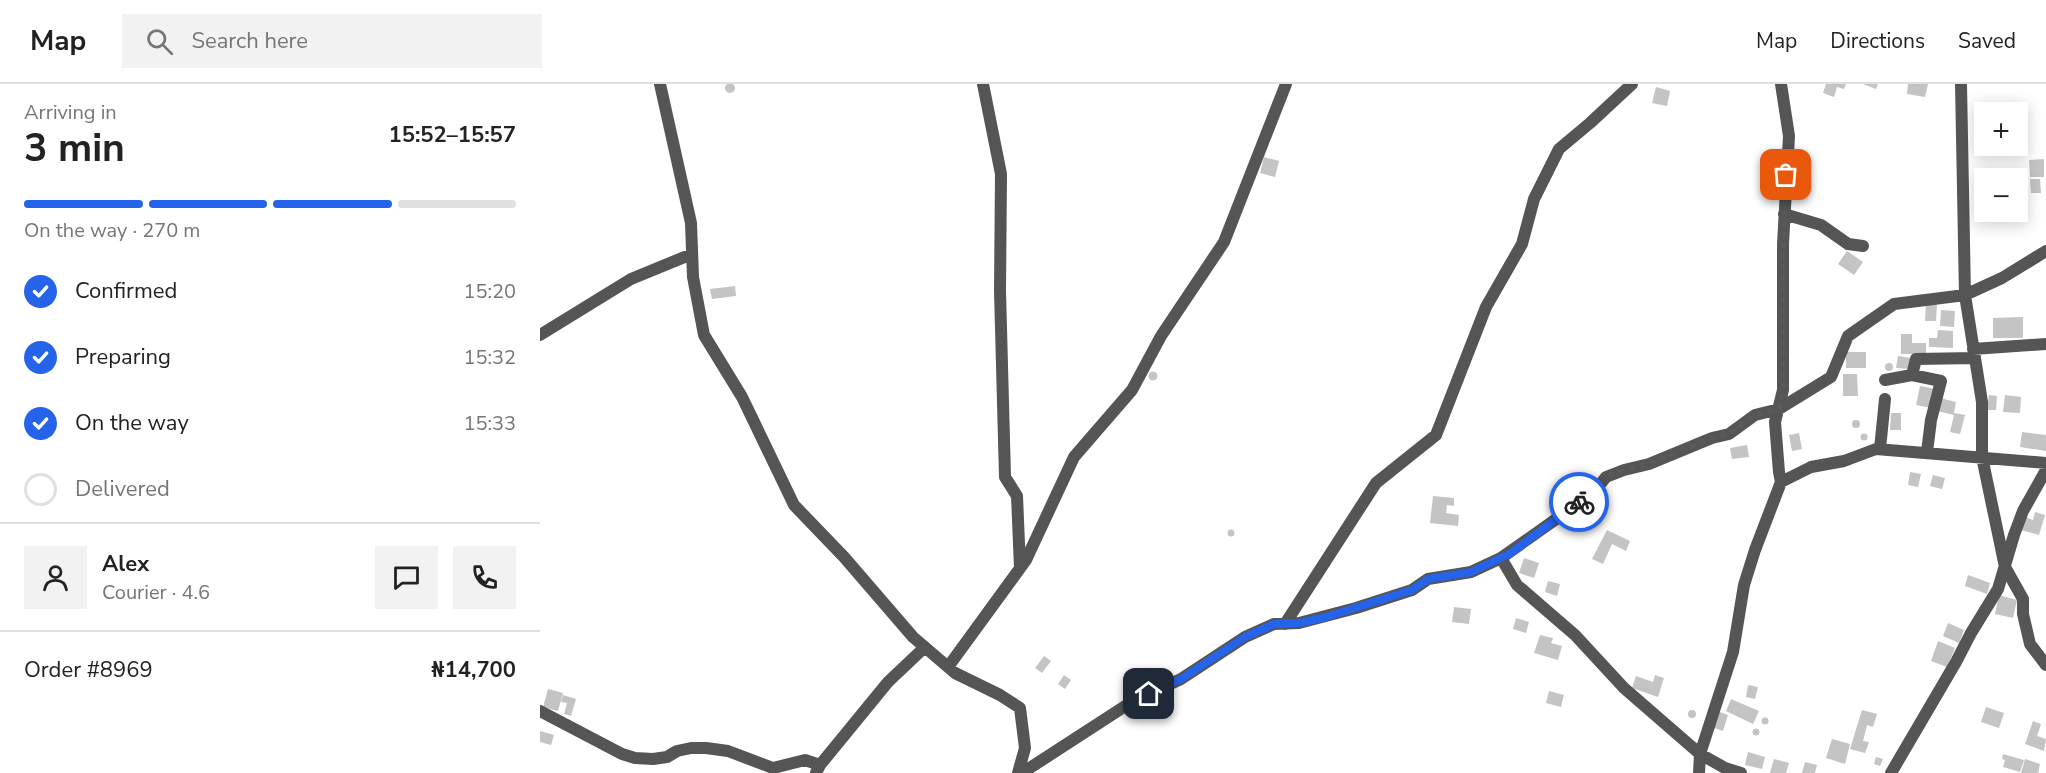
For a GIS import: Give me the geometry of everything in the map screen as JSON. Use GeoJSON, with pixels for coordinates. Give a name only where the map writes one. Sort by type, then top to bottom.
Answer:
{"type":"FeatureCollection","features":[{"type":"Feature","properties":{"kind":"street"},"geometry":{"type":"LineString","coordinates":[[660,84],[691,223],[693,278],[704,334],[742,397],[794,505],[924,647],[955,673],[1000,695],[1020,708],[1025,748],[1020,773]]}},
{"type":"Feature","properties":{"kind":"street"},"geometry":{"type":"LineString","coordinates":[[983,84],[1001,174],[1000,291],[1005,477],[1017,496],[1020,568]]}},
{"type":"Feature","properties":{"kind":"street"},"geometry":{"type":"LineString","coordinates":[[948,667],[1026,560],[1074,457],[1132,390],[1161,336],[1224,242],[1286,84]]}},
{"type":"Feature","properties":{"kind":"street"},"geometry":{"type":"LineString","coordinates":[[1285,624],[1376,483],[1436,435],[1486,307],[1522,244],[1534,199],[1559,149],[1632,84]]}},
{"type":"Feature","properties":{"kind":"street"},"geometry":{"type":"LineString","coordinates":[[1699,773],[1700,754],[1733,652],[1744,585],[1781,482],[1775,422],[1783,390],[1784,214],[1789,136],[1781,84]]}},
{"type":"Feature","properties":{"kind":"street"},"geometry":{"type":"LineString","coordinates":[[1961,84],[1965,295],[1982,402],[1982,457],[2005,567],[2023,600],[2023,614],[2030,644],[2046,665]]}},
{"type":"Feature","properties":{"kind":"street"},"geometry":{"type":"LineString","coordinates":[[1784,214],[1821,225],[1848,244],[1863,246]]}},
{"type":"Feature","properties":{"kind":"street"},"geometry":{"type":"LineString","coordinates":[[1020,773],[1125,706],[1181,679],[1245,637],[1274,624],[1299,623],[1356,608],[1412,590],[1428,579],[1471,572],[1502,558],[1593,493],[1606,477],[1649,464],[1712,438],[1729,434],[1755,415],[1779,409],[1831,377],[1848,336],[1894,304],[1965,295],[2002,278],[2046,251]]}},
{"type":"Feature","properties":{"kind":"street"},"geometry":{"type":"LineString","coordinates":[[540,335],[631,279],[692,255]]}},
{"type":"Feature","properties":{"kind":"street"},"geometry":{"type":"LineString","coordinates":[[1912,375],[1916,359],[2046,344]]}},
{"type":"Feature","properties":{"kind":"street"},"geometry":{"type":"LineString","coordinates":[[1885,380],[1912,375],[1941,381],[1931,420],[1927,452]]}},
{"type":"Feature","properties":{"kind":"street"},"geometry":{"type":"LineString","coordinates":[[1880,449],[1886,399]]}},
{"type":"Feature","properties":{"kind":"street"},"geometry":{"type":"LineString","coordinates":[[1781,482],[1811,467],[1844,461],[1880,449],[2046,462]]}},
{"type":"Feature","properties":{"kind":"street"},"geometry":{"type":"LineString","coordinates":[[1891,773],[1998,589],[2023,511],[2046,470]]}},
{"type":"Feature","properties":{"kind":"street"},"geometry":{"type":"LineString","coordinates":[[1502,558],[1518,585],[1575,635],[1624,688],[1700,754],[1725,768],[1741,773]]}},
{"type":"Feature","properties":{"kind":"street"},"geometry":{"type":"LineString","coordinates":[[540,711],[634,758],[653,759],[691,748],[706,748],[728,751],[773,768],[793,761],[805,760],[818,769],[888,682],[924,647]]}},
{"type":"Feature","properties":{"kind":"building"},"geometry":{"type":"Polygon","coordinates":[[[730,83],[734,84],[734,92],[730,93],[726,92],[725,88],[726,84],[730,83]]]}},
{"type":"Feature","properties":{"kind":"building"},"geometry":{"type":"Polygon","coordinates":[[[1826,84],[1846,84],[1844,89],[1837,87],[1834,97],[1823,93],[1826,84]]]}},
{"type":"Feature","properties":{"kind":"building"},"geometry":{"type":"Polygon","coordinates":[[[1863,84],[1878,84],[1876,89],[1863,84]]]}},
{"type":"Feature","properties":{"kind":"building"},"geometry":{"type":"Polygon","coordinates":[[[1908,84],[1928,84],[1925,97],[1907,94],[1908,84]]]}},
{"type":"Feature","properties":{"kind":"building"},"geometry":{"type":"Polygon","coordinates":[[[1656,87],[1670,91],[1667,106],[1652,103],[1656,87]]]}},
{"type":"Feature","properties":{"kind":"building"},"geometry":{"type":"Polygon","coordinates":[[[1264,157],[1279,161],[1275,177],[1260,173],[1264,157]]]}},
{"type":"Feature","properties":{"kind":"building"},"geometry":{"type":"Polygon","coordinates":[[[2044,159],[2044,177],[2030,177],[2029,160],[2044,159]]]}},
{"type":"Feature","properties":{"kind":"building"},"geometry":{"type":"Polygon","coordinates":[[[2030,179],[2040,179],[2041,193],[2031,193],[2030,179]]]}},
{"type":"Feature","properties":{"kind":"building"},"geometry":{"type":"Polygon","coordinates":[[[1847,251],[1863,262],[1854,275],[1838,264],[1847,251]]]}},
{"type":"Feature","properties":{"kind":"building"},"geometry":{"type":"Polygon","coordinates":[[[735,286],[736,296],[712,299],[710,289],[735,286]]]}},
{"type":"Feature","properties":{"kind":"building"},"geometry":{"type":"Polygon","coordinates":[[[1926,303],[1937,303],[1936,321],[1925,321],[1926,303]]]}},
{"type":"Feature","properties":{"kind":"building"},"geometry":{"type":"Polygon","coordinates":[[[1941,310],[1955,311],[1954,327],[1940,326],[1941,310]]]}},
{"type":"Feature","properties":{"kind":"building"},"geometry":{"type":"Polygon","coordinates":[[[2023,317],[2023,338],[1993,338],[1993,318],[2023,317]]]}},
{"type":"Feature","properties":{"kind":"building"},"geometry":{"type":"Polygon","coordinates":[[[1938,330],[1953,331],[1953,348],[1929,347],[1929,338],[1937,338],[1938,330]]]}},
{"type":"Feature","properties":{"kind":"building"},"geometry":{"type":"Polygon","coordinates":[[[1901,334],[1912,334],[1912,343],[1926,343],[1926,354],[1901,354],[1901,334]]]}},
{"type":"Feature","properties":{"kind":"building"},"geometry":{"type":"Polygon","coordinates":[[[1846,352],[1866,352],[1866,368],[1846,368],[1846,352]]]}},
{"type":"Feature","properties":{"kind":"building"},"geometry":{"type":"Polygon","coordinates":[[[1898,356],[1911,358],[1910,369],[1896,368],[1898,356]]]}},
{"type":"Feature","properties":{"kind":"building"},"geometry":{"type":"Polygon","coordinates":[[[1889,363],[1893,367],[1889,371],[1885,367],[1889,363]]]}},
{"type":"Feature","properties":{"kind":"building"},"geometry":{"type":"Polygon","coordinates":[[[1153,371],[1158,376],[1153,381],[1148,376],[1153,371]]]}},
{"type":"Feature","properties":{"kind":"building"},"geometry":{"type":"Polygon","coordinates":[[[1843,374],[1857,374],[1858,396],[1843,396],[1843,374]]]}},
{"type":"Feature","properties":{"kind":"building"},"geometry":{"type":"Polygon","coordinates":[[[1920,386],[1935,389],[1931,408],[1916,405],[1920,386]]]}},
{"type":"Feature","properties":{"kind":"building"},"geometry":{"type":"Polygon","coordinates":[[[1989,395],[1997,396],[1996,410],[1987,410],[1989,395]]]}},
{"type":"Feature","properties":{"kind":"building"},"geometry":{"type":"Polygon","coordinates":[[[2005,395],[2021,397],[2020,413],[2003,412],[2005,395]]]}},
{"type":"Feature","properties":{"kind":"building"},"geometry":{"type":"Polygon","coordinates":[[[1940,398],[1956,402],[1954,413],[1965,415],[1960,434],[1950,432],[1954,415],[1937,411],[1940,398]]]}},
{"type":"Feature","properties":{"kind":"building"},"geometry":{"type":"Polygon","coordinates":[[[1891,413],[1901,413],[1901,430],[1890,430],[1891,413]]]}},
{"type":"Feature","properties":{"kind":"building"},"geometry":{"type":"Polygon","coordinates":[[[1856,420],[1860,424],[1856,428],[1852,424],[1856,420]]]}},
{"type":"Feature","properties":{"kind":"building"},"geometry":{"type":"Polygon","coordinates":[[[2022,432],[2046,435],[2046,451],[2020,447],[2022,432]]]}},
{"type":"Feature","properties":{"kind":"building"},"geometry":{"type":"Polygon","coordinates":[[[1799,433],[1802,449],[1792,451],[1789,435],[1799,433]]]}},
{"type":"Feature","properties":{"kind":"building"},"geometry":{"type":"Polygon","coordinates":[[[1864,433],[1868,437],[1864,441],[1860,437],[1864,433]]]}},
{"type":"Feature","properties":{"kind":"building"},"geometry":{"type":"Polygon","coordinates":[[[1747,445],[1749,457],[1732,459],[1730,448],[1747,445]]]}},
{"type":"Feature","properties":{"kind":"building"},"geometry":{"type":"Polygon","coordinates":[[[1910,472],[1921,474],[1918,487],[1908,485],[1910,472]]]}},
{"type":"Feature","properties":{"kind":"building"},"geometry":{"type":"Polygon","coordinates":[[[1933,475],[1945,478],[1942,489],[1930,486],[1933,475]]]}},
{"type":"Feature","properties":{"kind":"building"},"geometry":{"type":"Polygon","coordinates":[[[1433,496],[1454,498],[1454,506],[1447,505],[1446,513],[1459,515],[1458,526],[1430,523],[1433,496]]]}},
{"type":"Feature","properties":{"kind":"building"},"geometry":{"type":"Polygon","coordinates":[[[2035,512],[2045,515],[2039,535],[2021,530],[2025,517],[2033,520],[2035,512]]]}},
{"type":"Feature","properties":{"kind":"building"},"geometry":{"type":"Polygon","coordinates":[[[1231,529],[1235,533],[1231,537],[1227,533],[1231,529]]]}},
{"type":"Feature","properties":{"kind":"building"},"geometry":{"type":"Polygon","coordinates":[[[1607,530],[1630,541],[1626,551],[1612,544],[1603,564],[1592,559],[1607,530]]]}},
{"type":"Feature","properties":{"kind":"building"},"geometry":{"type":"Polygon","coordinates":[[[1524,558],[1539,563],[1534,578],[1519,573],[1524,558]]]}},
{"type":"Feature","properties":{"kind":"building"},"geometry":{"type":"Polygon","coordinates":[[[1968,575],[1990,583],[1987,594],[1965,586],[1968,575]]]}},
{"type":"Feature","properties":{"kind":"building"},"geometry":{"type":"Polygon","coordinates":[[[1548,581],[1560,584],[1557,596],[1545,592],[1548,581]]]}},
{"type":"Feature","properties":{"kind":"building"},"geometry":{"type":"Polygon","coordinates":[[[1999,595],[2017,600],[2013,618],[1995,614],[1999,595]]]}},
{"type":"Feature","properties":{"kind":"building"},"geometry":{"type":"Polygon","coordinates":[[[1454,607],[1471,609],[1469,624],[1452,622],[1454,607]]]}},
{"type":"Feature","properties":{"kind":"building"},"geometry":{"type":"Polygon","coordinates":[[[1516,618],[1529,622],[1526,633],[1513,629],[1516,618]]]}},
{"type":"Feature","properties":{"kind":"building"},"geometry":{"type":"Polygon","coordinates":[[[1948,623],[1964,630],[1959,643],[1943,636],[1948,623]]]}},
{"type":"Feature","properties":{"kind":"building"},"geometry":{"type":"Polygon","coordinates":[[[1540,635],[1553,638],[1551,643],[1562,646],[1558,660],[1534,653],[1540,635]]]}},
{"type":"Feature","properties":{"kind":"building"},"geometry":{"type":"Polygon","coordinates":[[[1938,641],[1955,648],[1947,667],[1931,661],[1938,641]]]}},
{"type":"Feature","properties":{"kind":"building"},"geometry":{"type":"Polygon","coordinates":[[[1044,656],[1051,661],[1042,673],[1035,668],[1044,656]]]}},
{"type":"Feature","properties":{"kind":"building"},"geometry":{"type":"Polygon","coordinates":[[[1064,675],[1071,680],[1065,689],[1058,684],[1064,675]]]}},
{"type":"Feature","properties":{"kind":"building"},"geometry":{"type":"Polygon","coordinates":[[[1655,675],[1664,678],[1658,697],[1632,688],[1636,676],[1653,682],[1655,675]]]}},
{"type":"Feature","properties":{"kind":"building"},"geometry":{"type":"Polygon","coordinates":[[[1748,685],[1758,687],[1755,699],[1746,697],[1748,685]]]}},
{"type":"Feature","properties":{"kind":"building"},"geometry":{"type":"Polygon","coordinates":[[[548,689],[563,693],[558,711],[543,707],[548,689]]]}},
{"type":"Feature","properties":{"kind":"building"},"geometry":{"type":"Polygon","coordinates":[[[1549,691],[1564,695],[1561,707],[1546,703],[1549,691]]]}},
{"type":"Feature","properties":{"kind":"building"},"geometry":{"type":"Polygon","coordinates":[[[563,695],[576,699],[571,716],[564,714],[567,703],[561,702],[563,695]]]}},
{"type":"Feature","properties":{"kind":"building"},"geometry":{"type":"Polygon","coordinates":[[[1731,699],[1759,711],[1753,724],[1726,711],[1731,699]]]}},
{"type":"Feature","properties":{"kind":"building"},"geometry":{"type":"Polygon","coordinates":[[[1986,707],[2004,713],[1999,728],[1981,722],[1986,707]]]}},
{"type":"Feature","properties":{"kind":"building"},"geometry":{"type":"Polygon","coordinates":[[[1692,710],[1696,714],[1692,718],[1688,714],[1692,710]]]}},
{"type":"Feature","properties":{"kind":"building"},"geometry":{"type":"Polygon","coordinates":[[[1862,710],[1877,714],[1873,727],[1867,725],[1863,741],[1869,742],[1865,753],[1850,749],[1862,710]]]}},
{"type":"Feature","properties":{"kind":"building"},"geometry":{"type":"Polygon","coordinates":[[[1717,711],[1728,715],[1723,731],[1711,727],[1717,711]]]}},
{"type":"Feature","properties":{"kind":"building"},"geometry":{"type":"Polygon","coordinates":[[[1765,717],[1769,721],[1765,725],[1761,721],[1765,717]]]}},
{"type":"Feature","properties":{"kind":"building"},"geometry":{"type":"Polygon","coordinates":[[[2033,721],[2041,724],[2037,736],[2046,739],[2044,751],[2025,744],[2033,721]]]}},
{"type":"Feature","properties":{"kind":"building"},"geometry":{"type":"Polygon","coordinates":[[[1756,729],[1759,732],[1756,735],[1753,732],[1756,729]]]}},
{"type":"Feature","properties":{"kind":"building"},"geometry":{"type":"Polygon","coordinates":[[[540,731],[554,735],[551,745],[540,742],[540,731]]]}},
{"type":"Feature","properties":{"kind":"building"},"geometry":{"type":"Polygon","coordinates":[[[1832,739],[1850,744],[1845,764],[1826,758],[1832,739]]]}},
{"type":"Feature","properties":{"kind":"building"},"geometry":{"type":"Polygon","coordinates":[[[1748,752],[1765,757],[1762,769],[1745,765],[1748,752]]]}},
{"type":"Feature","properties":{"kind":"building"},"geometry":{"type":"Polygon","coordinates":[[[2003,754],[2024,760],[2020,772],[2003,767],[2005,760],[2002,759],[2003,754]]]}},
{"type":"Feature","properties":{"kind":"building"},"geometry":{"type":"Polygon","coordinates":[[[1876,757],[1883,759],[1880,766],[1874,764],[1876,757]]]}},
{"type":"Feature","properties":{"kind":"building"},"geometry":{"type":"Polygon","coordinates":[[[1774,759],[1789,763],[1786,773],[1770,773],[1774,759]]]}},
{"type":"Feature","properties":{"kind":"building"},"geometry":{"type":"Polygon","coordinates":[[[2025,759],[2040,764],[2038,773],[2021,773],[2025,759]]]}},
{"type":"Feature","properties":{"kind":"building"},"geometry":{"type":"Polygon","coordinates":[[[1805,762],[1817,765],[1815,773],[1802,773],[1805,762]]]}},
{"type":"Feature","properties":{"kind":"way so far"},"geometry":{"type":"LineString","coordinates":[[1579,502],[1593,493],[1606,477],[1612,474],[1649,464],[1712,438],[1729,434],[1755,415],[1779,409],[1783,390],[1783,244],[1786,175]]}},
{"type":"Feature","properties":{"kind":"route"},"geometry":{"type":"LineString","coordinates":[[1149,694],[1181,679],[1245,637],[1274,624],[1299,623],[1326,617],[1412,590],[1428,579],[1471,572],[1511,553],[1579,502]]}}]}
